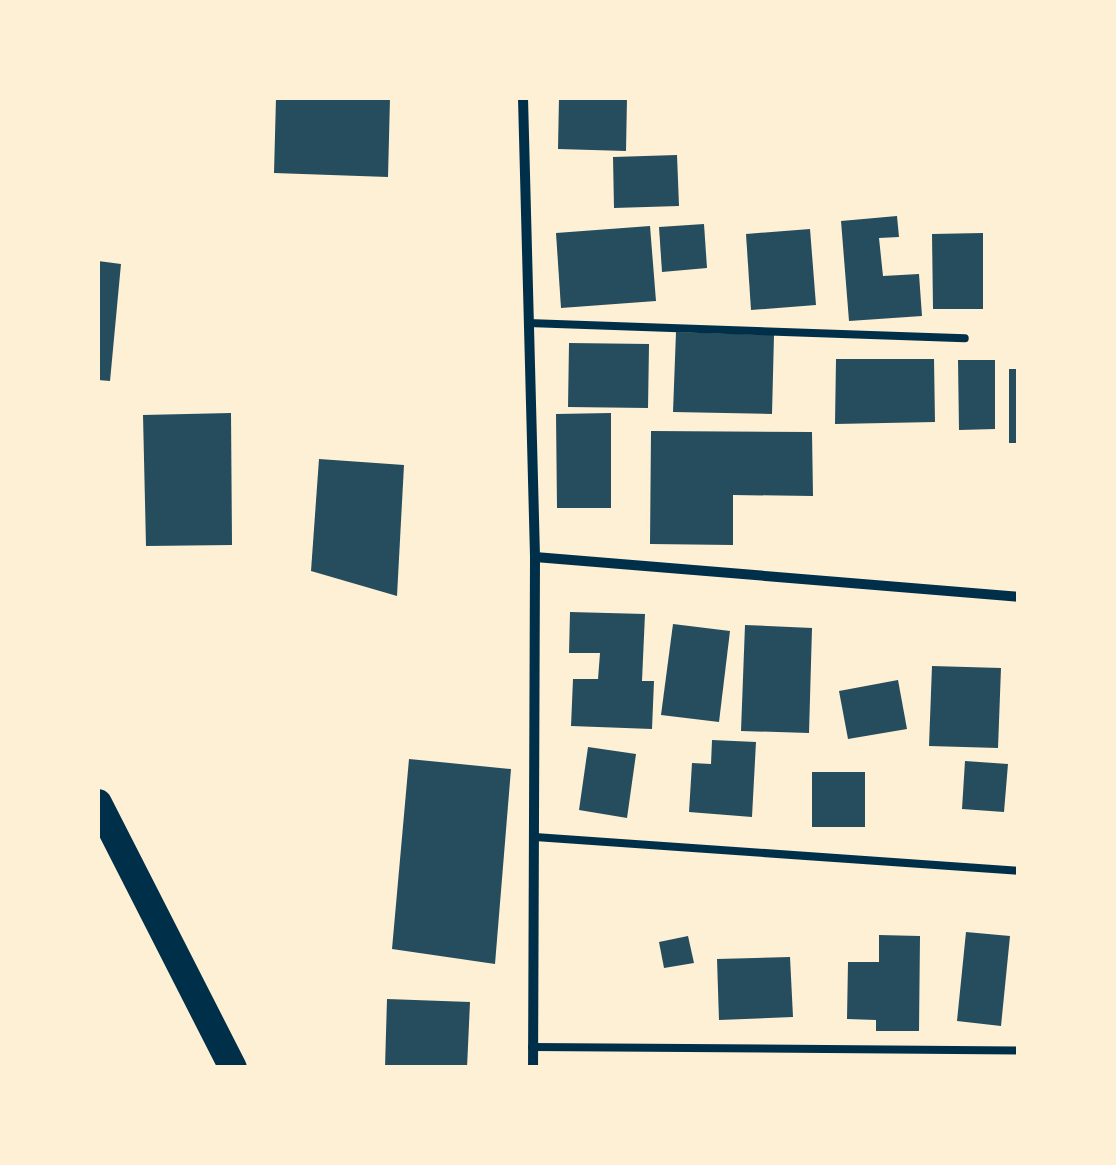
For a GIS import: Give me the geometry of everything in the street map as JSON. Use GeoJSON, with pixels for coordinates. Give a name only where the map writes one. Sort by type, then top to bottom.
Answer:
{"type":"FeatureCollection","features":[{"type":"Feature","properties":{"kind":"highway"},"geometry":{"type":"LineString","coordinates":[[98,802],[233,1068]]}},
{"type":"Feature","properties":{"kind":"street"},"geometry":{"type":"LineString","coordinates":[[523,98],[536,557],[532,1068]]}},
{"type":"Feature","properties":{"kind":"street"},"geometry":{"type":"LineString","coordinates":[[536,557],[1018,597]]}},
{"type":"Feature","properties":{"kind":"lane"},"geometry":{"type":"LineString","coordinates":[[528,323],[966,338]]}},
{"type":"Feature","properties":{"kind":"lane"},"geometry":{"type":"LineString","coordinates":[[535,837],[1018,871]]}},
{"type":"Feature","properties":{"kind":"lane"},"geometry":{"type":"LineString","coordinates":[[532,1047],[1018,1050]]}},
{"type":"Feature","properties":{"kind":"building"},"geometry":{"type":"Polygon","coordinates":[[[276,98],[390,98],[388,177],[274,173],[276,98]]]}},
{"type":"Feature","properties":{"kind":"building"},"geometry":{"type":"Polygon","coordinates":[[[559,98],[627,98],[626,151],[558,149],[559,98]]]}},
{"type":"Feature","properties":{"kind":"building"},"geometry":{"type":"Polygon","coordinates":[[[677,155],[679,206],[614,208],[613,157],[677,155]]]}},
{"type":"Feature","properties":{"kind":"building"},"geometry":{"type":"Polygon","coordinates":[[[897,216],[899,237],[879,238],[883,276],[919,274],[922,316],[849,321],[841,221],[897,216]]]}},
{"type":"Feature","properties":{"kind":"building"},"geometry":{"type":"Polygon","coordinates":[[[704,224],[707,268],[662,272],[659,227],[704,224]]]}},
{"type":"Feature","properties":{"kind":"building"},"geometry":{"type":"Polygon","coordinates":[[[650,226],[656,301],[561,308],[556,233],[650,226]]]}},
{"type":"Feature","properties":{"kind":"building"},"geometry":{"type":"Polygon","coordinates":[[[810,229],[816,305],[751,310],[746,234],[810,229]]]}},
{"type":"Feature","properties":{"kind":"building"},"geometry":{"type":"Polygon","coordinates":[[[983,233],[983,309],[933,309],[932,234],[983,233]]]}},
{"type":"Feature","properties":{"kind":"building"},"geometry":{"type":"Polygon","coordinates":[[[98,261],[121,264],[110,381],[98,380],[98,261]]]}},
{"type":"Feature","properties":{"kind":"building"},"geometry":{"type":"Polygon","coordinates":[[[676,332],[774,335],[772,414],[673,412],[676,332]]]}},
{"type":"Feature","properties":{"kind":"building"},"geometry":{"type":"Polygon","coordinates":[[[569,343],[649,344],[648,408],[568,407],[569,343]]]}},
{"type":"Feature","properties":{"kind":"building"},"geometry":{"type":"Polygon","coordinates":[[[836,359],[934,359],[935,422],[835,424],[836,359]]]}},
{"type":"Feature","properties":{"kind":"building"},"geometry":{"type":"Polygon","coordinates":[[[958,360],[995,360],[995,429],[959,430],[958,360]]]}},
{"type":"Feature","properties":{"kind":"building"},"geometry":{"type":"Polygon","coordinates":[[[1009,369],[1018,369],[1018,443],[1009,443],[1009,369]]]}},
{"type":"Feature","properties":{"kind":"building"},"geometry":{"type":"Polygon","coordinates":[[[231,413],[232,545],[146,546],[143,415],[231,413]]]}},
{"type":"Feature","properties":{"kind":"building"},"geometry":{"type":"Polygon","coordinates":[[[611,413],[611,508],[557,508],[556,414],[611,413]]]}},
{"type":"Feature","properties":{"kind":"building"},"geometry":{"type":"Polygon","coordinates":[[[651,431],[812,432],[813,496],[733,495],[733,545],[650,544],[651,431]]]}},
{"type":"Feature","properties":{"kind":"building"},"geometry":{"type":"Polygon","coordinates":[[[319,459],[404,465],[397,596],[311,571],[319,459]]]}},
{"type":"Feature","properties":{"kind":"building"},"geometry":{"type":"Polygon","coordinates":[[[570,612],[645,614],[642,681],[654,681],[652,729],[571,726],[573,679],[598,679],[600,653],[569,653],[570,612]]]}},
{"type":"Feature","properties":{"kind":"building"},"geometry":{"type":"Polygon","coordinates":[[[673,624],[730,631],[719,722],[661,715],[673,624]]]}},
{"type":"Feature","properties":{"kind":"building"},"geometry":{"type":"Polygon","coordinates":[[[745,625],[812,628],[809,733],[741,731],[745,625]]]}},
{"type":"Feature","properties":{"kind":"building"},"geometry":{"type":"Polygon","coordinates":[[[932,666],[1001,668],[998,748],[929,746],[932,666]]]}},
{"type":"Feature","properties":{"kind":"building"},"geometry":{"type":"Polygon","coordinates":[[[898,680],[907,729],[848,739],[839,691],[898,680]]]}},
{"type":"Feature","properties":{"kind":"building"},"geometry":{"type":"Polygon","coordinates":[[[712,740],[756,742],[752,817],[689,812],[692,763],[711,764],[712,740]]]}},
{"type":"Feature","properties":{"kind":"building"},"geometry":{"type":"Polygon","coordinates":[[[588,747],[636,754],[627,818],[579,810],[588,747]]]}},
{"type":"Feature","properties":{"kind":"building"},"geometry":{"type":"Polygon","coordinates":[[[409,759],[511,769],[495,964],[392,949],[409,759]]]}},
{"type":"Feature","properties":{"kind":"building"},"geometry":{"type":"Polygon","coordinates":[[[965,761],[1008,764],[1004,812],[962,809],[965,761]]]}},
{"type":"Feature","properties":{"kind":"building"},"geometry":{"type":"Polygon","coordinates":[[[812,772],[865,772],[865,827],[812,827],[812,772]]]}},
{"type":"Feature","properties":{"kind":"building"},"geometry":{"type":"Polygon","coordinates":[[[966,932],[1010,936],[1001,1026],[957,1021],[966,932]]]}},
{"type":"Feature","properties":{"kind":"building"},"geometry":{"type":"Polygon","coordinates":[[[879,935],[920,936],[919,1031],[876,1031],[876,1020],[847,1019],[848,962],[879,962],[879,935]]]}},
{"type":"Feature","properties":{"kind":"building"},"geometry":{"type":"Polygon","coordinates":[[[688,936],[694,963],[664,968],[659,942],[688,936]]]}},
{"type":"Feature","properties":{"kind":"building"},"geometry":{"type":"Polygon","coordinates":[[[790,957],[793,1017],[719,1020],[717,959],[790,957]]]}},
{"type":"Feature","properties":{"kind":"building"},"geometry":{"type":"Polygon","coordinates":[[[387,999],[470,1002],[467,1068],[385,1068],[387,999]]]}}]}
